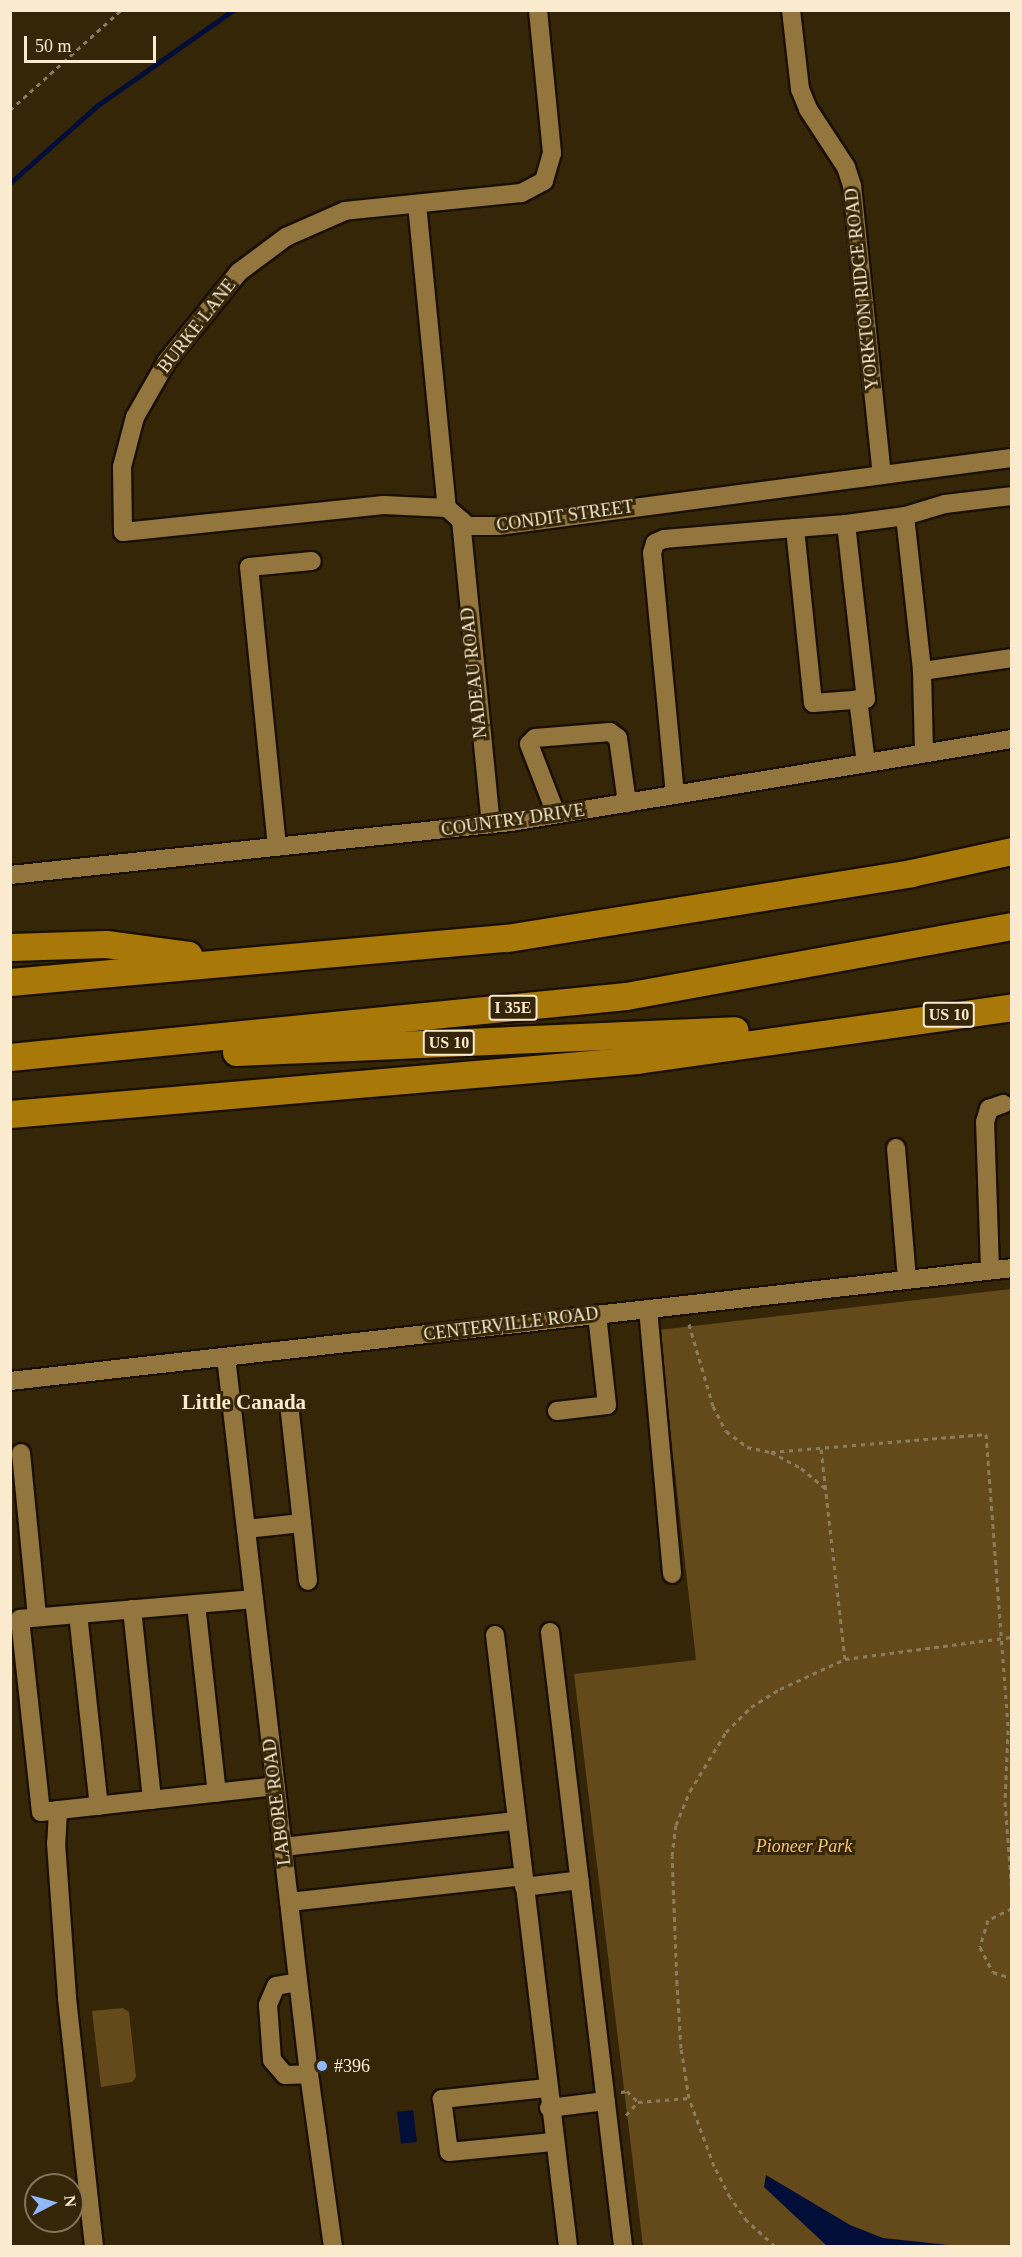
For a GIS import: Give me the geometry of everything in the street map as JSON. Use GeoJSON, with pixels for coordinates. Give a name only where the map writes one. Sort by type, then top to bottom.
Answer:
{"type":"FeatureCollection","features":[{"type":"Feature","properties":{"kind":"highway"},"geometry":{"type":"LineString","coordinates":[[10,982],[507,938],[911,873],[1011,851]]}},
{"type":"Feature","properties":{"kind":"highway","name":"I 35E"},"geometry":{"type":"LineString","coordinates":[[10,1057],[626,996],[1011,927]]}},
{"type":"Feature","properties":{"kind":"highway"},"geometry":{"type":"LineString","coordinates":[[10,946],[106,944],[236,961]]}},
{"type":"Feature","properties":{"kind":"highway","name":"US 10"},"geometry":{"type":"LineString","coordinates":[[10,1062],[887,1023],[1011,1007]]}},
{"type":"Feature","properties":{"kind":"highway"},"geometry":{"type":"LineString","coordinates":[[10,1114],[625,1061],[887,1023]]}},
{"type":"Feature","properties":{"kind":"street","name":"BURKE LANE"},"geometry":{"type":"LineString","coordinates":[[447,508],[384,505],[123,532],[122,467],[135,417],[149,388],[212,302],[264,252],[315,222],[345,211],[521,193],[544,181],[552,153],[538,10]]}},
{"type":"Feature","properties":{"kind":"street","name":"YORKTON RIDGE ROAD"},"geometry":{"type":"LineString","coordinates":[[790,10],[800,89],[808,109],[846,167],[852,186],[882,474]]}},
{"type":"Feature","properties":{"kind":"street"},"geometry":{"type":"LineString","coordinates":[[417,204],[447,508]]}},
{"type":"Feature","properties":{"kind":"street","name":"CONDIT STREET"},"geometry":{"type":"LineString","coordinates":[[447,508],[468,526],[498,526],[1011,458]]}},
{"type":"Feature","properties":{"kind":"street"},"geometry":{"type":"LineString","coordinates":[[675,795],[652,553],[655,543],[846,524],[905,516],[945,504],[1011,496]]}},
{"type":"Feature","properties":{"kind":"street"},"geometry":{"type":"LineString","coordinates":[[905,516],[922,671],[924,753]]}},
{"type":"Feature","properties":{"kind":"street","name":"NADEAU ROAD"},"geometry":{"type":"LineString","coordinates":[[462,520],[491,825]]}},
{"type":"Feature","properties":{"kind":"street"},"geometry":{"type":"LineString","coordinates":[[795,528],[813,703],[866,699],[846,524]]}},
{"type":"Feature","properties":{"kind":"street"},"geometry":{"type":"LineString","coordinates":[[277,848],[249,567],[312,561]]}},
{"type":"Feature","properties":{"kind":"street"},"geometry":{"type":"LineString","coordinates":[[922,671],[1011,658]]}},
{"type":"Feature","properties":{"kind":"street"},"geometry":{"type":"LineString","coordinates":[[858,699],[866,763]]}},
{"type":"Feature","properties":{"kind":"street"},"geometry":{"type":"LineString","coordinates":[[556,814],[529,744],[535,738],[610,732],[618,738],[627,803]]}},
{"type":"Feature","properties":{"kind":"street","name":"COUNTRY DRIVE"},"geometry":{"type":"LineString","coordinates":[[10,875],[491,825],[1011,739]]}},
{"type":"Feature","properties":{"kind":"street"},"geometry":{"type":"LineString","coordinates":[[990,1270],[985,1122],[989,1109],[1003,1104]]}},
{"type":"Feature","properties":{"kind":"street"},"geometry":{"type":"LineString","coordinates":[[896,1148],[906,1280]]}},
{"type":"Feature","properties":{"kind":"street","name":"CENTERVILLE ROAD"},"geometry":{"type":"LineString","coordinates":[[10,1382],[1011,1268]]}},
{"type":"Feature","properties":{"kind":"street"},"geometry":{"type":"LineString","coordinates":[[648,1308],[672,1574]]}},
{"type":"Feature","properties":{"kind":"street"},"geometry":{"type":"LineString","coordinates":[[557,1411],[607,1405],[597,1315]]}},
{"type":"Feature","properties":{"kind":"street","name":"LABORE ROAD"},"geometry":{"type":"LineString","coordinates":[[226,1357],[309,2074],[333,2247]]}},
{"type":"Feature","properties":{"kind":"street"},"geometry":{"type":"LineString","coordinates":[[290,1413],[308,1581]]}},
{"type":"Feature","properties":{"kind":"street"},"geometry":{"type":"LineString","coordinates":[[21,1453],[37,1617]]}},
{"type":"Feature","properties":{"kind":"street"},"geometry":{"type":"LineString","coordinates":[[246,1529],[302,1523]]}},
{"type":"Feature","properties":{"kind":"street"},"geometry":{"type":"LineString","coordinates":[[254,1599],[20,1619],[39,1801],[41,1812],[276,1786]]}},
{"type":"Feature","properties":{"kind":"street"},"geometry":{"type":"LineString","coordinates":[[196,1604],[217,1792]]}},
{"type":"Feature","properties":{"kind":"street"},"geometry":{"type":"LineString","coordinates":[[132,1609],[152,1800]]}},
{"type":"Feature","properties":{"kind":"street"},"geometry":{"type":"LineString","coordinates":[[78,1614],[99,1806]]}},
{"type":"Feature","properties":{"kind":"street"},"geometry":{"type":"LineString","coordinates":[[550,1632],[623,2247]]}},
{"type":"Feature","properties":{"kind":"street"},"geometry":{"type":"LineString","coordinates":[[495,1635],[553,2142],[568,2247]]}},
{"type":"Feature","properties":{"kind":"street"},"geometry":{"type":"LineString","coordinates":[[58,1810],[56,1843],[67,1998],[94,2247]]}},
{"type":"Feature","properties":{"kind":"street"},"geometry":{"type":"LineString","coordinates":[[283,1847],[516,1821]]}},
{"type":"Feature","properties":{"kind":"street"},"geometry":{"type":"LineString","coordinates":[[289,1902],[523,1882],[580,1880]]}},
{"type":"Feature","properties":{"kind":"street"},"geometry":{"type":"LineString","coordinates":[[298,1982],[276,1986],[268,2005],[272,2060],[285,2075],[309,2074]]}},
{"type":"Feature","properties":{"kind":"street"},"geometry":{"type":"LineString","coordinates":[[547,2088],[442,2099],[449,2152],[553,2142]]}},
{"type":"Feature","properties":{"kind":"street"},"geometry":{"type":"LineString","coordinates":[[549,2108],[606,2101]]}},
{"type":"Feature","properties":{"kind":"path"},"geometry":{"type":"LineString","coordinates":[[10,110],[121,10]]}},
{"type":"Feature","properties":{"kind":"path"},"geometry":{"type":"LineString","coordinates":[[689,1324],[713,1406],[726,1431],[747,1447],[771,1452],[986,1434],[1008,1730],[1005,1802],[1011,1892]]}},
{"type":"Feature","properties":{"kind":"path"},"geometry":{"type":"LineString","coordinates":[[821,1449],[845,1659]]}},
{"type":"Feature","properties":{"kind":"path"},"geometry":{"type":"LineString","coordinates":[[771,1452],[825,1488]]}},
{"type":"Feature","properties":{"kind":"path"},"geometry":{"type":"LineString","coordinates":[[775,2247],[747,2221],[730,2197],[714,2166],[689,2098],[680,2037],[672,1856],[676,1825],[690,1791],[726,1732],[751,1707],[815,1670],[845,1659],[1011,1637]]}},
{"type":"Feature","properties":{"kind":"path"},"geometry":{"type":"LineString","coordinates":[[1011,1908],[988,1920],[980,1947],[993,1972],[1011,1978]]}},
{"type":"Feature","properties":{"kind":"path"},"geometry":{"type":"LineString","coordinates":[[638,2102],[689,2098]]}},
{"type":"Feature","properties":{"kind":"green space","name":"Pioneer Park"},"geometry":{"type":"Polygon","coordinates":[[[1011,1289],[1011,2246],[643,2246],[574,1674],[696,1660],[659,1330],[1011,1289]]]}},
{"type":"Feature","properties":{"kind":"green space"},"geometry":{"type":"Polygon","coordinates":[[[123,2008],[129,2012],[136,2077],[132,2082],[101,2087],[92,2011],[123,2008]]]}},
{"type":"Feature","properties":{"kind":"water"},"geometry":{"type":"Polygon","coordinates":[[[413,2110],[417,2142],[401,2144],[397,2112],[413,2110]]]}},
{"type":"Feature","properties":{"kind":"water"},"geometry":{"type":"Polygon","coordinates":[[[766,2175],[850,2225],[883,2238],[958,2246],[827,2246],[764,2187],[766,2175]]]}},
{"type":"Feature","properties":{"kind":"waterway"},"geometry":{"type":"LineString","coordinates":[[10,183],[98,105],[233,10]]}},
{"type":"Feature","properties":{"kind":"place","name":"#396"},"geometry":{"type":"Point","coordinates":[322,2066]}},
{"type":"Feature","properties":{"kind":"district","name":"Little Canada"},"geometry":{"type":"Point","coordinates":[244,1402]}}]}
